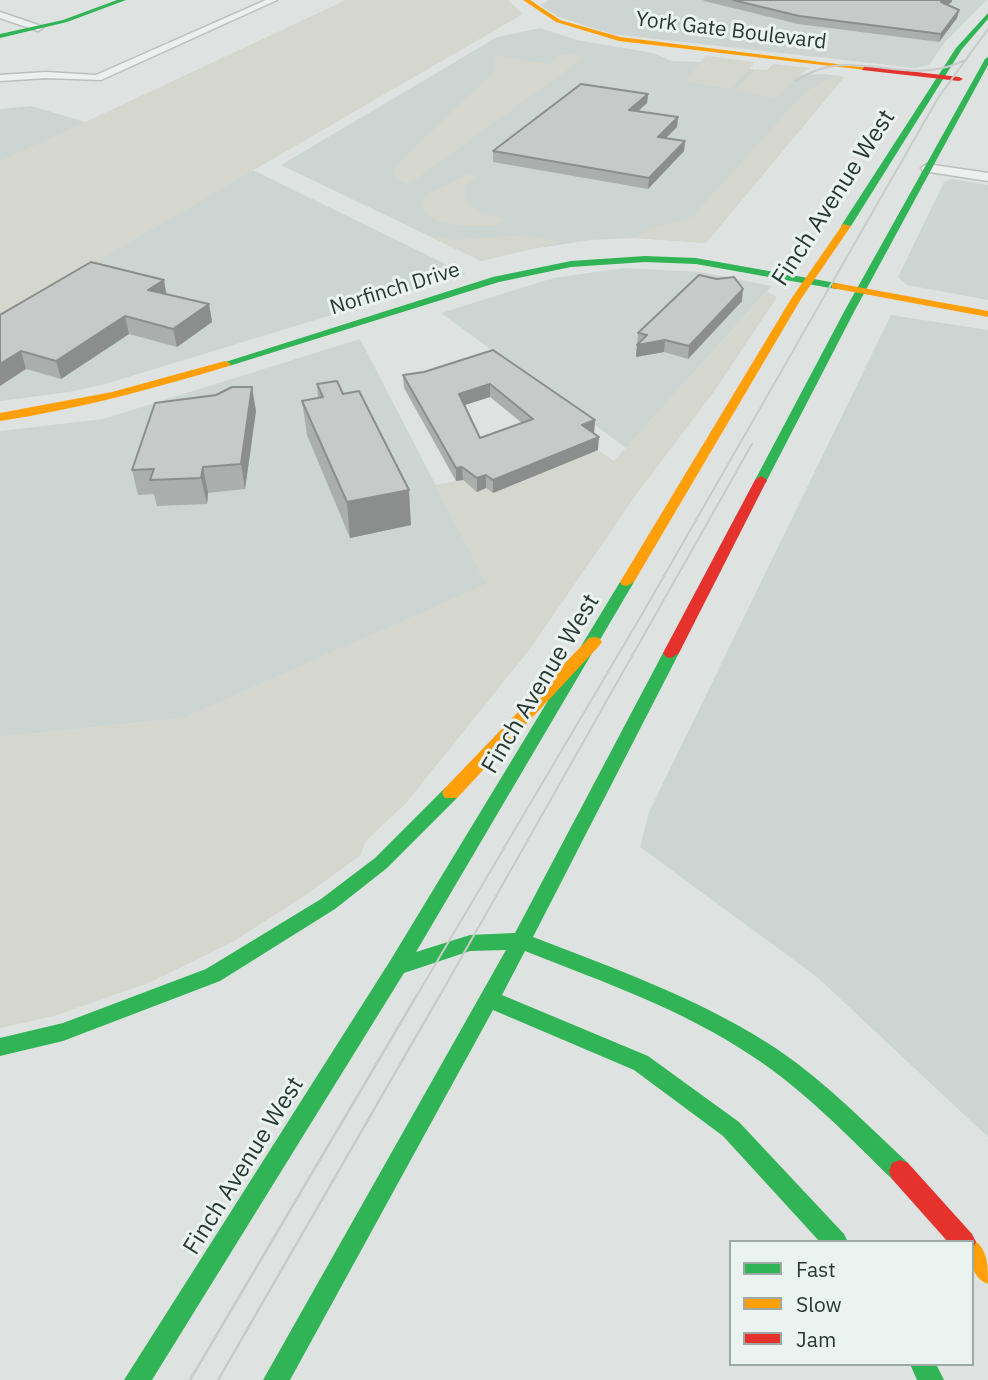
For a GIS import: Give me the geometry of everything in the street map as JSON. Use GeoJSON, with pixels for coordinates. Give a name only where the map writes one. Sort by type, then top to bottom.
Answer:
{"type":"FeatureCollection","features":[{"type":"Feature","properties":{"kind":"main road"},"geometry":{"type":"LineString","coordinates":[[0,36],[38,28],[123,0]]}},
{"type":"Feature","properties":{"kind":"main road","name":"York Gate Boulevard"},"geometry":{"type":"LineString","coordinates":[[526,0],[541,14],[565,25],[619,38],[982,80]]}},
{"type":"Feature","properties":{"kind":"main road","name":"Finch Avenue West"},"geometry":{"type":"LineString","coordinates":[[137,1380],[397,967],[594,642],[790,310],[958,48],[988,15]]}},
{"type":"Feature","properties":{"kind":"main road"},"geometry":{"type":"LineString","coordinates":[[276,1380],[521,942],[741,517],[927,168],[982,80],[988,60]]}},
{"type":"Feature","properties":{"kind":"main road","name":"Norfinch Drive"},"geometry":{"type":"LineString","coordinates":[[0,417],[46,411],[127,394],[471,287],[552,265],[606,259],[658,257],[727,265],[988,314]]}},
{"type":"Feature","properties":{"kind":"main road"},"geometry":{"type":"LineString","coordinates":[[0,1047],[63,1032],[213,975],[328,904],[381,863],[420,825],[594,642]]}},
{"type":"Feature","properties":{"kind":"main road"},"geometry":{"type":"LineString","coordinates":[[397,967],[470,943],[521,942],[675,1000],[760,1049],[824,1098],[905,1176],[962,1240]]}},
{"type":"Feature","properties":{"kind":"main road"},"geometry":{"type":"LineString","coordinates":[[490,999],[640,1063],[731,1129],[834,1240]]}},
{"type":"Feature","properties":{"kind":"main road"},"geometry":{"type":"LineString","coordinates":[[974,1254],[988,1272]]}},
{"type":"Feature","properties":{"kind":"street"},"geometry":{"type":"LineString","coordinates":[[0,78],[46,75],[97,78],[273,0]]}},
{"type":"Feature","properties":{"kind":"street"},"geometry":{"type":"LineString","coordinates":[[0,15],[38,28]]}},
{"type":"Feature","properties":{"kind":"street"},"geometry":{"type":"LineString","coordinates":[[927,168],[988,177]]}},
{"type":"Feature","properties":{"kind":"shaded area"},"geometry":{"type":"Polygon","coordinates":[[[346,0],[508,0],[523,14],[0,317],[0,162],[346,0]]]}},
{"type":"Feature","properties":{"kind":"shaded area"},"geometry":{"type":"Polygon","coordinates":[[[549,0],[987,0],[945,42],[929,65],[915,68],[612,34],[559,17],[540,5],[549,0]]]}},
{"type":"Feature","properties":{"kind":"shaded area"},"geometry":{"type":"Polygon","coordinates":[[[540,28],[577,40],[653,53],[672,61],[700,62],[794,75],[824,74],[844,77],[706,243],[635,238],[591,240],[512,252],[481,261],[281,165],[497,37],[540,28]]]}},
{"type":"Feature","properties":{"kind":"shaded area"},"geometry":{"type":"Polygon","coordinates":[[[562,54],[580,56],[581,60],[412,182],[405,184],[393,176],[396,166],[493,72],[496,56],[549,64],[562,54]]]}},
{"type":"Feature","properties":{"kind":"shaded area"},"geometry":{"type":"Polygon","coordinates":[[[705,56],[755,62],[731,89],[689,82],[688,78],[705,56]]]}},
{"type":"Feature","properties":{"kind":"shaded area"},"geometry":{"type":"Polygon","coordinates":[[[773,64],[810,68],[797,76],[776,99],[735,90],[756,69],[767,70],[773,64]]]}},
{"type":"Feature","properties":{"kind":"shaded area"},"geometry":{"type":"Polygon","coordinates":[[[833,75],[844,77],[706,243],[635,238],[648,230],[692,217],[804,93],[833,75]]]}},
{"type":"Feature","properties":{"kind":"shaded area"},"geometry":{"type":"Polygon","coordinates":[[[31,106],[86,122],[0,162],[0,109],[31,106]]]}},
{"type":"Feature","properties":{"kind":"shaded area"},"geometry":{"type":"Polygon","coordinates":[[[253,170],[466,274],[102,385],[0,401],[0,317],[253,170]]]}},
{"type":"Feature","properties":{"kind":"shaded area"},"geometry":{"type":"Polygon","coordinates":[[[469,174],[477,176],[466,186],[465,202],[483,213],[503,218],[499,225],[452,224],[430,217],[423,210],[421,200],[428,194],[469,174]]]}},
{"type":"Feature","properties":{"kind":"shaded area"},"geometry":{"type":"Polygon","coordinates":[[[950,179],[988,185],[988,300],[907,285],[898,277],[944,182],[950,179]]]}},
{"type":"Feature","properties":{"kind":"shaded area"},"geometry":{"type":"Polygon","coordinates":[[[427,235],[456,240],[525,235],[562,242],[481,261],[427,235]]]}},
{"type":"Feature","properties":{"kind":"shaded area"},"geometry":{"type":"Polygon","coordinates":[[[624,268],[700,272],[772,286],[626,448],[441,313],[553,278],[624,268]]]}},
{"type":"Feature","properties":{"kind":"shaded area"},"geometry":{"type":"Polygon","coordinates":[[[767,292],[777,297],[713,393],[638,492],[530,649],[406,803],[366,841],[360,856],[234,941],[151,982],[54,1016],[0,1028],[0,737],[184,718],[486,584],[436,485],[463,480],[477,491],[486,488],[493,493],[598,450],[614,461],[767,292]]]}},
{"type":"Feature","properties":{"kind":"shaded area"},"geometry":{"type":"Polygon","coordinates":[[[891,315],[988,330],[988,1137],[817,977],[640,847],[649,812],[891,315]]]}},
{"type":"Feature","properties":{"kind":"shaded area"},"geometry":{"type":"Polygon","coordinates":[[[360,339],[487,584],[184,718],[0,737],[0,431],[103,419],[360,339]]]}},
{"type":"Feature","properties":{"kind":"building"},"geometry":{"type":"Polygon","coordinates":[[[733,0],[944,0],[941,2],[959,10],[941,34],[799,16],[733,0]]]}},
{"type":"Feature","properties":{"kind":"building"},"geometry":{"type":"Polygon","coordinates":[[[581,84],[648,94],[629,110],[678,117],[658,137],[685,141],[649,178],[493,151],[581,84]]]}},
{"type":"Feature","properties":{"kind":"building"},"geometry":{"type":"Polygon","coordinates":[[[91,262],[164,280],[148,290],[209,304],[173,329],[125,316],[56,361],[21,351],[0,364],[0,315],[91,262]]]}},
{"type":"Feature","properties":{"kind":"building"},"geometry":{"type":"Polygon","coordinates":[[[699,275],[717,279],[734,277],[743,289],[689,346],[665,340],[637,345],[647,335],[638,333],[699,275]]]}},
{"type":"Feature","properties":{"kind":"building"},"geometry":{"type":"Polygon","coordinates":[[[493,350],[595,420],[582,425],[599,437],[493,480],[486,475],[477,478],[462,467],[456,468],[403,375],[424,372],[493,350]],[[490,384],[459,394],[480,438],[533,419],[490,384]]]}},
{"type":"Feature","properties":{"kind":"building"},"geometry":{"type":"Polygon","coordinates":[[[337,381],[343,394],[359,391],[409,490],[347,502],[302,401],[323,397],[317,384],[337,381]]]}},
{"type":"Feature","properties":{"kind":"building"},"geometry":{"type":"Polygon","coordinates":[[[232,387],[252,387],[241,464],[203,467],[201,478],[150,480],[154,469],[132,470],[155,403],[216,395],[232,387]]]}},
{"type":"Feature","properties":{"kind":"tram line"},"geometry":{"type":"LineString","coordinates":[[416,997],[641,616],[938,98],[988,29]]}},
{"type":"Feature","properties":{"kind":"tram line"},"geometry":{"type":"LineString","coordinates":[[796,81],[816,70],[837,65],[919,71],[941,69],[963,61]]}},
{"type":"Feature","properties":{"kind":"tram line"},"geometry":{"type":"LineString","coordinates":[[439,997],[752,444]]}},
{"type":"Feature","properties":{"kind":"tram line"},"geometry":{"type":"LineString","coordinates":[[190,1380],[417,995]]}},
{"type":"Feature","properties":{"kind":"tram line"},"geometry":{"type":"LineString","coordinates":[[218,1380],[440,995]]}},
{"type":"Feature","properties":{"kind":"traffic: fast"},"geometry":{"type":"LineString","coordinates":[[0,36],[65,21],[123,0]]}},
{"type":"Feature","properties":{"kind":"traffic: fast"},"geometry":{"type":"LineString","coordinates":[[846,226],[959,48],[988,15]]}},
{"type":"Feature","properties":{"kind":"traffic: fast"},"geometry":{"type":"LineString","coordinates":[[761,480],[850,310],[988,59]]}},
{"type":"Feature","properties":{"kind":"traffic: fast"},"geometry":{"type":"LineString","coordinates":[[225,364],[497,279],[571,264],[645,259],[696,261],[836,286]]}},
{"type":"Feature","properties":{"kind":"traffic: fast"},"geometry":{"type":"LineString","coordinates":[[137,1380],[397,967],[627,582]]}},
{"type":"Feature","properties":{"kind":"traffic: fast"},"geometry":{"type":"LineString","coordinates":[[276,1380],[521,941],[671,653]]}},
{"type":"Feature","properties":{"kind":"traffic: fast"},"geometry":{"type":"LineString","coordinates":[[0,1047],[63,1032],[213,975],[328,904],[381,863],[451,793]]}},
{"type":"Feature","properties":{"kind":"traffic: fast"},"geometry":{"type":"LineString","coordinates":[[397,967],[470,943],[521,941],[675,1001],[760,1049],[824,1098],[900,1171]]}},
{"type":"Feature","properties":{"kind":"traffic: fast"},"geometry":{"type":"LineString","coordinates":[[490,999],[641,1063],[731,1129],[834,1240]]}},
{"type":"Feature","properties":{"kind":"traffic: fast"},"geometry":{"type":"LineString","coordinates":[[923,1366],[931,1380]]}},
{"type":"Feature","properties":{"kind":"traffic: slow"},"geometry":{"type":"LineString","coordinates":[[526,0],[558,21],[619,39],[865,68]]}},
{"type":"Feature","properties":{"kind":"traffic: slow"},"geometry":{"type":"LineString","coordinates":[[627,582],[796,299],[846,226]]}},
{"type":"Feature","properties":{"kind":"traffic: slow"},"geometry":{"type":"LineString","coordinates":[[836,286],[988,314]]}},
{"type":"Feature","properties":{"kind":"traffic: slow"},"geometry":{"type":"LineString","coordinates":[[0,417],[113,395],[225,364]]}},
{"type":"Feature","properties":{"kind":"traffic: slow"},"geometry":{"type":"LineString","coordinates":[[451,793],[594,642]]}},
{"type":"Feature","properties":{"kind":"traffic: slow"},"geometry":{"type":"LineString","coordinates":[[974,1254],[988,1272]]}},
{"type":"Feature","properties":{"kind":"traffic: jam"},"geometry":{"type":"LineString","coordinates":[[865,68],[959,79]]}},
{"type":"Feature","properties":{"kind":"traffic: jam"},"geometry":{"type":"LineString","coordinates":[[671,653],[761,480]]}},
{"type":"Feature","properties":{"kind":"traffic: jam"},"geometry":{"type":"LineString","coordinates":[[900,1171],[962,1240]]}}]}
